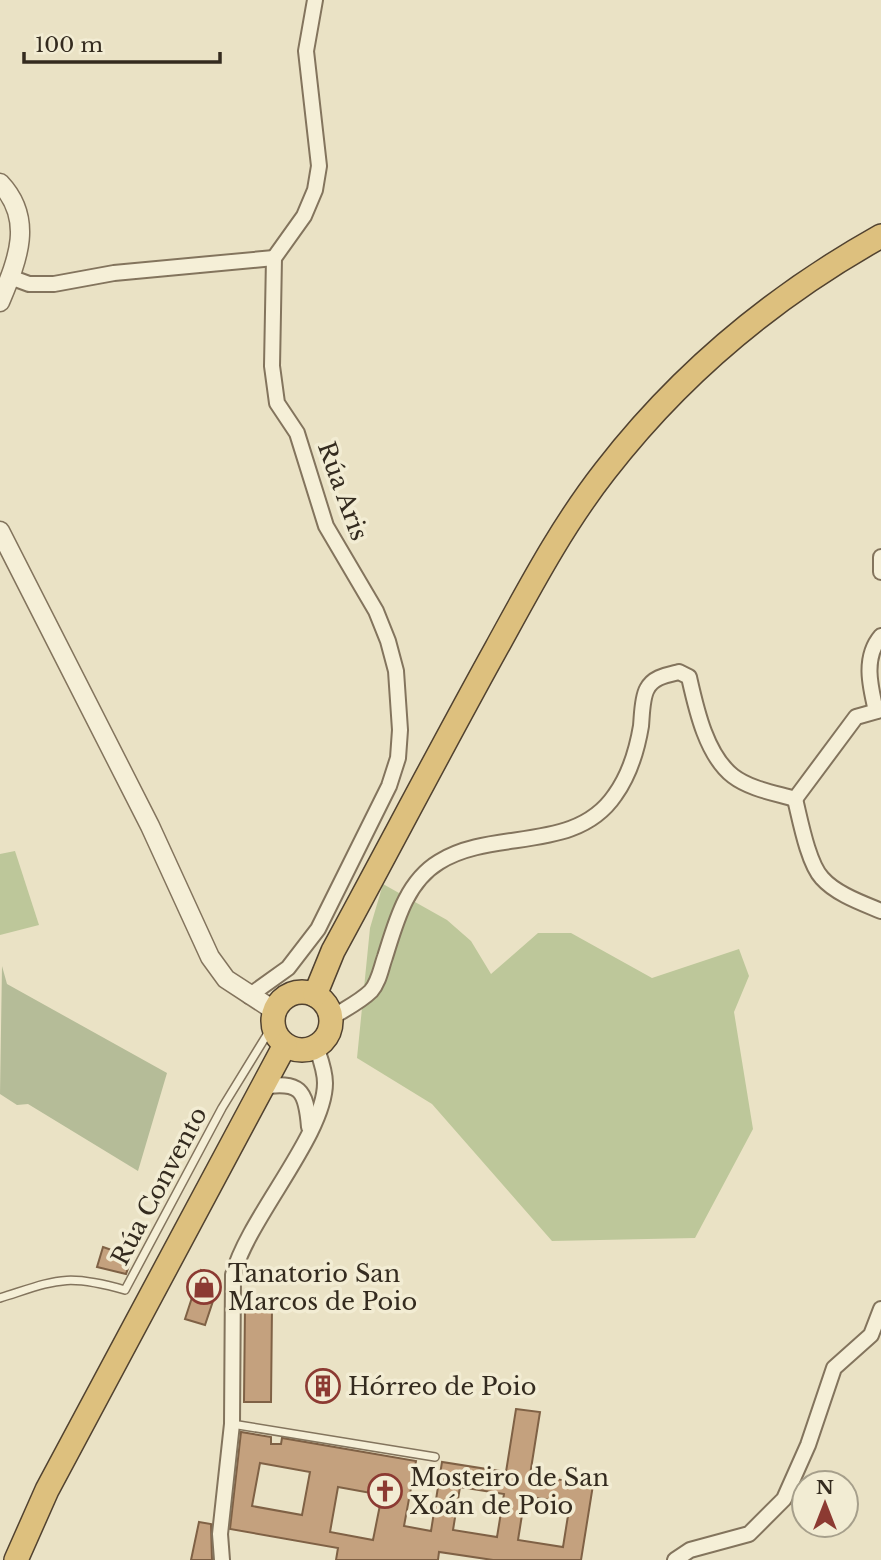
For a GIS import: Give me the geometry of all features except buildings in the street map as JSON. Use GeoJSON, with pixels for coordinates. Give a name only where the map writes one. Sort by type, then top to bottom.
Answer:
{"type":"FeatureCollection","features":[{"type":"Feature","properties":{"kind":"highway"},"geometry":{"type":"LineString","coordinates":[[315,995],[333,951],[482,673],[552,547],[604,472],[658,409],[713,354],[774,304],[836,261],[881,236]]}},
{"type":"Feature","properties":{"kind":"highway"},"geometry":{"type":"LineString","coordinates":[[306,993],[315,995],[328,1009],[331,1018],[328,1034],[316,1046],[300,1050],[285,1045],[274,1018],[287,997],[306,993]]}},
{"type":"Feature","properties":{"kind":"highway"},"geometry":{"type":"LineString","coordinates":[[16,1560],[47,1490],[285,1045]]}},
{"type":"Feature","properties":{"kind":"street"},"geometry":{"type":"LineString","coordinates":[[10,277],[29,284],[54,284],[114,273],[274,257],[304,216],[319,166],[306,51],[315,0]]}},
{"type":"Feature","properties":{"kind":"street"},"geometry":{"type":"LineString","coordinates":[[0,183],[15,202],[22,231],[20,248],[0,302]]}},
{"type":"Feature","properties":{"kind":"street","name":"Rúa Aris"},"geometry":{"type":"LineString","coordinates":[[249,996],[288,968],[317,929],[359,852],[389,786],[398,758],[400,730],[397,681],[388,641],[376,611],[326,526],[297,433],[277,403],[272,366],[274,257]]}},
{"type":"Feature","properties":{"kind":"street"},"geometry":{"type":"LineString","coordinates":[[0,531],[150,826],[209,957],[226,979],[274,1018]]}},
{"type":"Feature","properties":{"kind":"street"},"geometry":{"type":"LineString","coordinates":[[881,557],[881,572]]}},
{"type":"Feature","properties":{"kind":"street"},"geometry":{"type":"LineString","coordinates":[[794,799],[856,717],[878,710],[869,665],[871,647],[881,636]]}},
{"type":"Feature","properties":{"kind":"street"},"geometry":{"type":"LineString","coordinates":[[331,1018],[370,991],[378,979],[399,914],[417,880],[440,861],[471,850],[569,830],[598,813],[614,797],[628,773],[638,744],[646,689],[659,677],[679,672],[689,677],[705,730],[715,752],[733,775],[761,789],[794,799]]}},
{"type":"Feature","properties":{"kind":"street"},"geometry":{"type":"LineString","coordinates":[[794,799],[821,878],[850,897],[881,911]]}},
{"type":"Feature","properties":{"kind":"street"},"geometry":{"type":"LineString","coordinates":[[222,1560],[220,1534],[232,1424],[231,1290],[235,1264],[310,1130],[323,1100],[325,1084],[316,1046]]}},
{"type":"Feature","properties":{"kind":"street"},"geometry":{"type":"LineString","coordinates":[[261,1087],[281,1084],[300,1090],[306,1098],[310,1130]]}},
{"type":"Feature","properties":{"kind":"street"},"geometry":{"type":"LineString","coordinates":[[675,1560],[690,1550],[749,1534],[784,1499],[808,1446],[834,1368],[872,1335],[881,1309]]}},
{"type":"Feature","properties":{"kind":"lane","name":"Rúa Convento"},"geometry":{"type":"LineString","coordinates":[[0,1298],[52,1280],[85,1279],[125,1290],[222,1108],[274,1018]]}},
{"type":"Feature","properties":{"kind":"lane"},"geometry":{"type":"LineString","coordinates":[[232,1424],[435,1457]]}},
{"type":"Feature","properties":{"kind":"green space"},"geometry":{"type":"Polygon","coordinates":[[[15,851],[39,925],[0,935],[0,854],[15,851]]]}},
{"type":"Feature","properties":{"kind":"green space"},"geometry":{"type":"Polygon","coordinates":[[[383,884],[447,920],[471,941],[491,974],[538,933],[571,933],[652,978],[739,949],[749,976],[734,1012],[753,1129],[695,1238],[552,1241],[432,1104],[357,1058],[370,928],[383,884]]]}},
{"type":"Feature","properties":{"kind":"green space"},"geometry":{"type":"Polygon","coordinates":[[[2,966],[7,984],[167,1073],[138,1171],[28,1104],[17,1105],[0,1094],[2,966]]]}},
{"type":"Feature","properties":{"kind":"place","name":"Tanatorio San Marcos de Poio"},"geometry":{"type":"Point","coordinates":[204,1287]}},
{"type":"Feature","properties":{"kind":"place","name":"Hórreo de Poio"},"geometry":{"type":"Point","coordinates":[323,1386]}},
{"type":"Feature","properties":{"kind":"place","name":"Mosteiro de San Xoán de Poio"},"geometry":{"type":"Point","coordinates":[385,1491]}}]}
